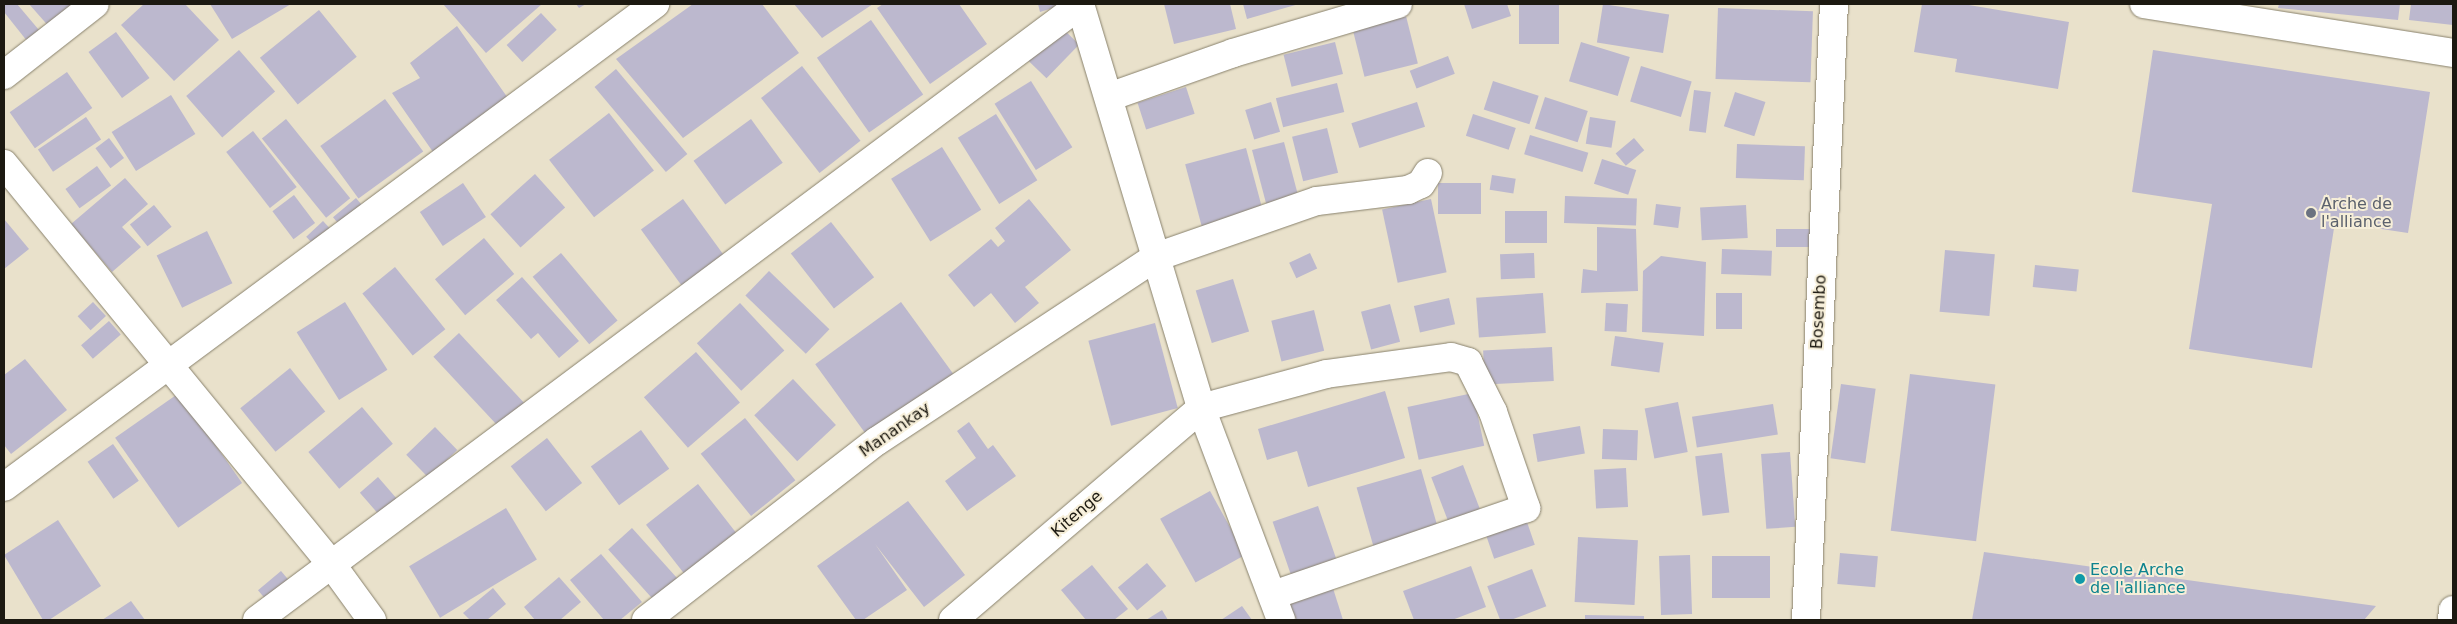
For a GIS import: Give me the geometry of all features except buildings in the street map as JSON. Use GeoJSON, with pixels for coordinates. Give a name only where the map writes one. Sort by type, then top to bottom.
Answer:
{"type":"FeatureCollection","features":[{"type":"Feature","properties":{"kind":"street"},"geometry":{"type":"LineString","coordinates":[[4,74],[95,4]]}},
{"type":"Feature","properties":{"kind":"street"},"geometry":{"type":"LineString","coordinates":[[4,487],[168,363],[655,4]]}},
{"type":"Feature","properties":{"kind":"street"},"geometry":{"type":"LineString","coordinates":[[1109,97],[1233,53],[1398,4]]}},
{"type":"Feature","properties":{"kind":"street","name":"Bosembo"},"geometry":{"type":"LineString","coordinates":[[1806,620],[1834,4]]}},
{"type":"Feature","properties":{"kind":"street"},"geometry":{"type":"LineString","coordinates":[[2144,4],[2453,53]]}},
{"type":"Feature","properties":{"kind":"street"},"geometry":{"type":"LineString","coordinates":[[257,620],[1080,5],[1201,408],[1277,608],[1526,508],[1493,412],[1468,362],[1461,357],[1326,374],[1201,408]]}},
{"type":"Feature","properties":{"kind":"street"},"geometry":{"type":"LineString","coordinates":[[4,164],[332,565],[372,620]]}},
{"type":"Feature","properties":{"kind":"street","name":"Manankay"},"geometry":{"type":"LineString","coordinates":[[646,620],[877,441],[1156,257],[1317,201],[1408,190],[1421,184],[1428,173]]}},
{"type":"Feature","properties":{"kind":"street","name":"Kitenge"},"geometry":{"type":"LineString","coordinates":[[953,620],[1201,408]]}},
{"type":"Feature","properties":{"kind":"street"},"geometry":{"type":"LineString","coordinates":[[2452,620],[2453,610]]}},
{"type":"Feature","properties":{"kind":"place","name":"Arche de l'alliance"},"geometry":{"type":"Point","coordinates":[2311,213]}},
{"type":"Feature","properties":{"kind":"place","name":"Ecole Arche de l'alliance"},"geometry":{"type":"Point","coordinates":[2080,579]}}]}
